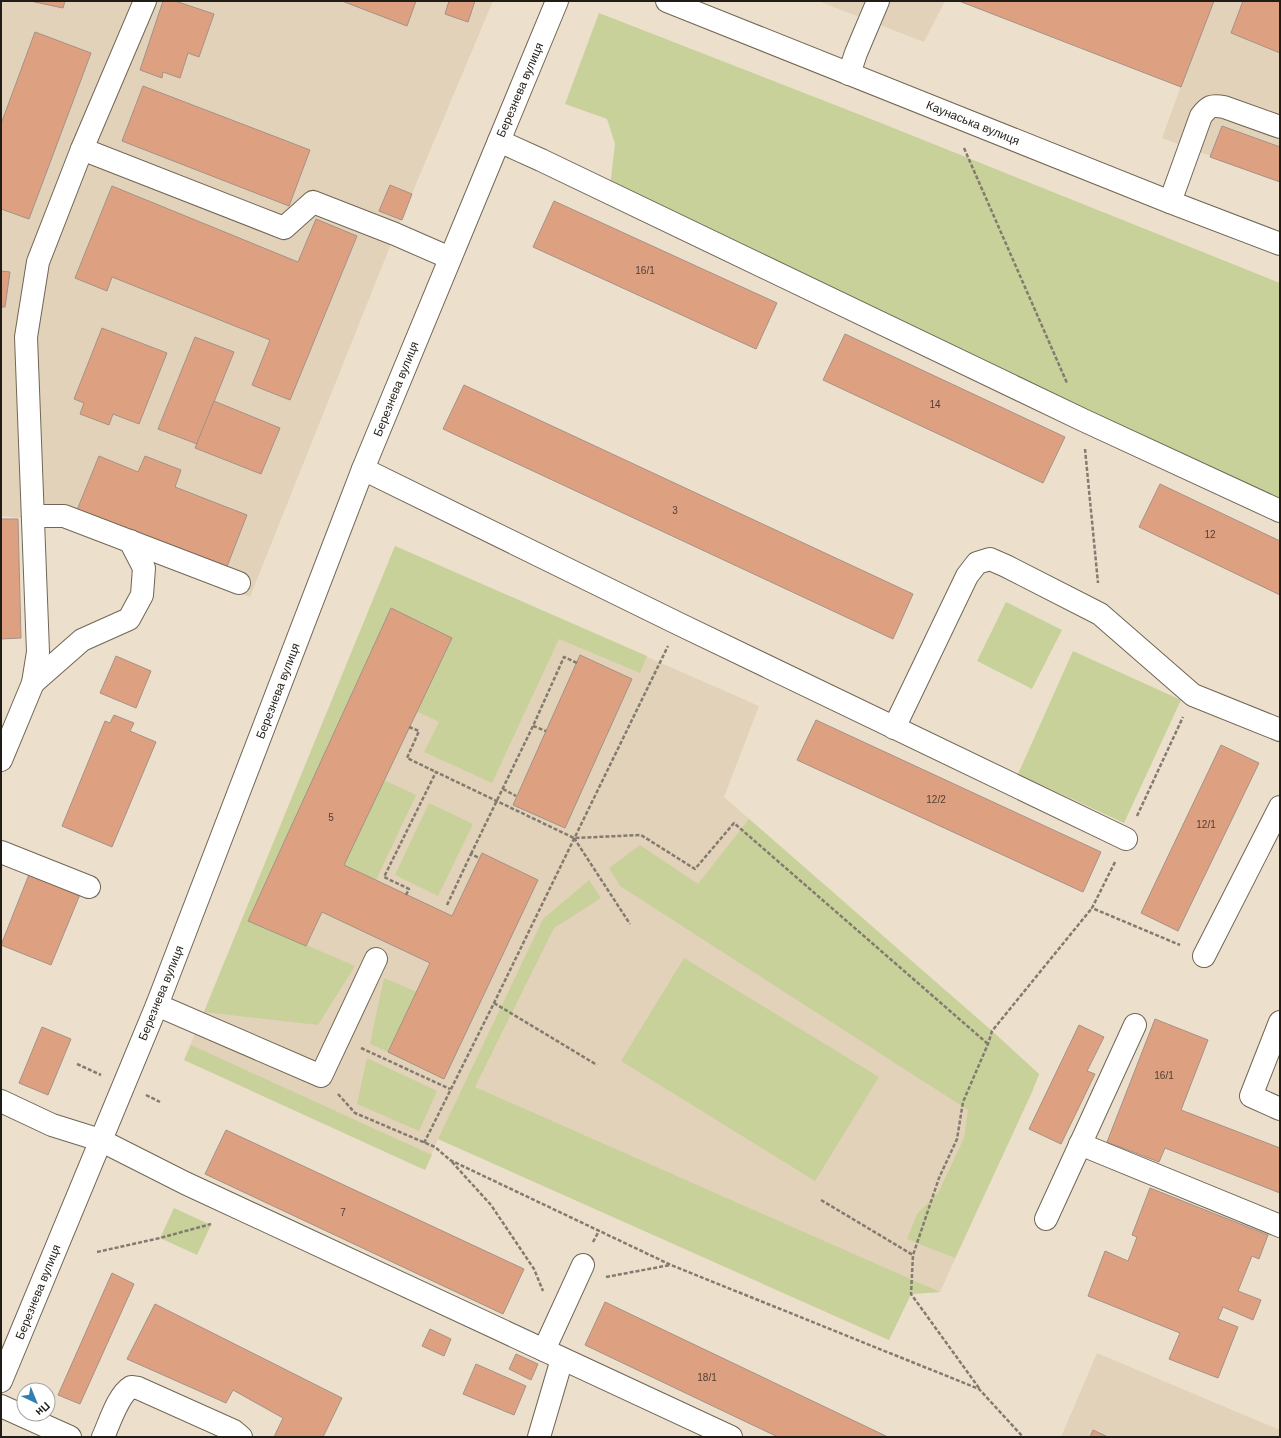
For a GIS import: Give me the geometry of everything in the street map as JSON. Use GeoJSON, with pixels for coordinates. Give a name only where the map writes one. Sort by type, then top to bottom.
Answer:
{"type":"FeatureCollection","features":[{"type":"Feature","properties":{"kind":"street"},"geometry":{"type":"LineString","coordinates":[[1,760],[33,683],[38,652],[26,337],[38,262],[82,149],[145,1]]}},
{"type":"Feature","properties":{"kind":"street","name":"Березнева вулиця"},"geometry":{"type":"LineString","coordinates":[[1,1381],[157,1005],[364,469],[557,1]]}},
{"type":"Feature","properties":{"kind":"street","name":"Каунаська вулиця"},"geometry":{"type":"LineString","coordinates":[[667,1],[1170,202],[1280,244]]}},
{"type":"Feature","properties":{"kind":"street"},"geometry":{"type":"LineString","coordinates":[[849,74],[856,53],[878,1]]}},
{"type":"Feature","properties":{"kind":"street"},"geometry":{"type":"LineString","coordinates":[[1170,202],[1201,116],[1208,108],[1215,105],[1224,106],[1280,127]]}},
{"type":"Feature","properties":{"kind":"street"},"geometry":{"type":"LineString","coordinates":[[499,141],[555,166],[1083,420],[1280,511]]}},
{"type":"Feature","properties":{"kind":"street"},"geometry":{"type":"LineString","coordinates":[[82,149],[284,228],[313,202],[395,234],[450,258]]}},
{"type":"Feature","properties":{"kind":"street"},"geometry":{"type":"LineString","coordinates":[[364,469],[679,624],[1126,839]]}},
{"type":"Feature","properties":{"kind":"street"},"geometry":{"type":"LineString","coordinates":[[33,516],[64,516],[239,582]]}},
{"type":"Feature","properties":{"kind":"street"},"geometry":{"type":"LineString","coordinates":[[33,683],[82,640],[129,619],[142,595],[144,568],[130,541]]}},
{"type":"Feature","properties":{"kind":"street"},"geometry":{"type":"LineString","coordinates":[[894,728],[967,576],[978,563],[990,559],[1100,614],[1193,695],[1280,730]]}},
{"type":"Feature","properties":{"kind":"street"},"geometry":{"type":"LineString","coordinates":[[1204,956],[1280,807]]}},
{"type":"Feature","properties":{"kind":"street"},"geometry":{"type":"LineString","coordinates":[[1,852],[89,887]]}},
{"type":"Feature","properties":{"kind":"street"},"geometry":{"type":"LineString","coordinates":[[157,1005],[321,1076],[376,959]]}},
{"type":"Feature","properties":{"kind":"street"},"geometry":{"type":"LineString","coordinates":[[1280,1022],[1251,1096],[1280,1109]]}},
{"type":"Feature","properties":{"kind":"street"},"geometry":{"type":"LineString","coordinates":[[1046,1219],[1135,1025]]}},
{"type":"Feature","properties":{"kind":"street"},"geometry":{"type":"LineString","coordinates":[[1,1101],[52,1125],[100,1140],[185,1184],[731,1437]]}},
{"type":"Feature","properties":{"kind":"street"},"geometry":{"type":"LineString","coordinates":[[1080,1144],[1280,1226]]}},
{"type":"Feature","properties":{"kind":"street"},"geometry":{"type":"LineString","coordinates":[[539,1437],[553,1355],[556,1322],[583,1265]]}},
{"type":"Feature","properties":{"kind":"street"},"geometry":{"type":"LineString","coordinates":[[103,1437],[125,1390],[131,1386],[234,1431],[241,1437]]}},
{"type":"Feature","properties":{"kind":"street"},"geometry":{"type":"LineString","coordinates":[[1,1406],[70,1437]]}},
{"type":"Feature","properties":{"kind":"path"},"geometry":{"type":"LineString","coordinates":[[424,1143],[679,624]]}},
{"type":"Feature","properties":{"kind":"path"},"geometry":{"type":"LineString","coordinates":[[447,905],[533,726],[564,657],[576,663]]}},
{"type":"Feature","properties":{"kind":"path"},"geometry":{"type":"LineString","coordinates":[[409,726],[419,731],[407,758],[574,838],[641,835],[696,869],[734,823],[988,1044]]}},
{"type":"Feature","properties":{"kind":"path"},"geometry":{"type":"LineString","coordinates":[[533,726],[546,731]]}},
{"type":"Feature","properties":{"kind":"path"},"geometry":{"type":"LineString","coordinates":[[406,895],[409,889],[384,877],[436,772]]}},
{"type":"Feature","properties":{"kind":"path"},"geometry":{"type":"LineString","coordinates":[[503,789],[516,796]]}},
{"type":"Feature","properties":{"kind":"path"},"geometry":{"type":"LineString","coordinates":[[574,838],[630,924]]}},
{"type":"Feature","properties":{"kind":"path"},"geometry":{"type":"LineString","coordinates":[[471,854],[479,858]]}},
{"type":"Feature","properties":{"kind":"path"},"geometry":{"type":"LineString","coordinates":[[1022,1437],[979,1389],[912,1294],[913,1255],[939,1178],[958,1139],[963,1102],[988,1044],[992,1031],[1092,908]]}},
{"type":"Feature","properties":{"kind":"path"},"geometry":{"type":"LineString","coordinates":[[494,1003],[597,1065]]}},
{"type":"Feature","properties":{"kind":"path"},"geometry":{"type":"LineString","coordinates":[[339,1037],[450,1089]]}},
{"type":"Feature","properties":{"kind":"path"},"geometry":{"type":"LineString","coordinates":[[321,1076],[355,1113],[435,1147],[450,1160],[491,1205],[534,1269],[556,1322]]}},
{"type":"Feature","properties":{"kind":"path"},"geometry":{"type":"LineString","coordinates":[[450,1160],[671,1264],[979,1389]]}},
{"type":"Feature","properties":{"kind":"path"},"geometry":{"type":"LineString","coordinates":[[821,1200],[913,1255]]}},
{"type":"Feature","properties":{"kind":"path"},"geometry":{"type":"LineString","coordinates":[[97,1252],[211,1225],[232,1205]]}},
{"type":"Feature","properties":{"kind":"path"},"geometry":{"type":"LineString","coordinates":[[570,1293],[600,1278],[671,1264]]}},
{"type":"Feature","properties":{"kind":"shaded area"},"geometry":{"type":"Polygon","coordinates":[[[1,1],[493,1],[395,234],[250,597],[64,523],[1,516],[1,1]]]}},
{"type":"Feature","properties":{"kind":"shaded area"},"geometry":{"type":"Polygon","coordinates":[[[818,1],[945,1],[924,42],[818,1]]]}},
{"type":"Feature","properties":{"kind":"shaded area"},"geometry":{"type":"Polygon","coordinates":[[[959,1],[1280,1],[1280,182],[1162,138],[1181,86],[959,1]]]}},
{"type":"Feature","properties":{"kind":"shaded area"},"geometry":{"type":"Polygon","coordinates":[[[395,546],[759,706],[724,797],[992,1031],[1039,1074],[940,1292],[911,1294],[889,1340],[438,1139],[425,1170],[184,1060],[395,546]]]}},
{"type":"Feature","properties":{"kind":"shaded area"},"geometry":{"type":"Polygon","coordinates":[[[1097,1353],[1280,1430],[1280,1437],[1061,1437],[1097,1353]]]}},
{"type":"Feature","properties":{"kind":"green space"},"geometry":{"type":"Polygon","coordinates":[[[599,13],[876,121],[1280,283],[1280,507],[610,187],[615,144],[607,119],[565,104],[599,13]]]}},
{"type":"Feature","properties":{"kind":"green space"},"geometry":{"type":"Polygon","coordinates":[[[395,546],[647,656],[640,673],[559,639],[492,783],[424,752],[439,722],[416,711],[391,608],[248,920],[355,966],[318,1025],[204,1012],[395,546]]]}},
{"type":"Feature","properties":{"kind":"green space"},"geometry":{"type":"Polygon","coordinates":[[[1006,602],[1062,630],[1032,689],[977,661],[1006,602]]]}},
{"type":"Feature","properties":{"kind":"green space"},"geometry":{"type":"Polygon","coordinates":[[[1073,651],[1181,700],[1124,823],[1018,774],[1073,651]]]}},
{"type":"Feature","properties":{"kind":"green space"},"geometry":{"type":"Polygon","coordinates":[[[384,780],[416,795],[376,880],[344,865],[384,780]]]}},
{"type":"Feature","properties":{"kind":"green space"},"geometry":{"type":"Polygon","coordinates":[[[429,803],[473,824],[438,896],[395,875],[429,803]]]}},
{"type":"Feature","properties":{"kind":"green space"},"geometry":{"type":"Polygon","coordinates":[[[749,819],[992,1031],[1039,1074],[955,1258],[907,1239],[917,1214],[938,1193],[964,1138],[968,1110],[620,886],[609,868],[640,845],[698,884],[749,819]]]}},
{"type":"Feature","properties":{"kind":"green space"},"geometry":{"type":"Polygon","coordinates":[[[589,880],[601,898],[554,928],[475,1087],[940,1292],[911,1294],[889,1340],[438,1139],[543,919],[589,880]]]}},
{"type":"Feature","properties":{"kind":"green space"},"geometry":{"type":"Polygon","coordinates":[[[684,958],[879,1077],[815,1181],[621,1061],[684,958]]]}},
{"type":"Feature","properties":{"kind":"green space"},"geometry":{"type":"Polygon","coordinates":[[[384,978],[417,992],[388,1052],[370,1044],[384,978]]]}},
{"type":"Feature","properties":{"kind":"green space"},"geometry":{"type":"Polygon","coordinates":[[[191,1045],[432,1155],[425,1170],[184,1060],[191,1045]]]}},
{"type":"Feature","properties":{"kind":"green space"},"geometry":{"type":"Polygon","coordinates":[[[367,1058],[437,1091],[419,1131],[357,1104],[367,1058]]]}},
{"type":"Feature","properties":{"kind":"green space"},"geometry":{"type":"Polygon","coordinates":[[[174,1208],[211,1225],[197,1255],[160,1238],[174,1208]]]}},
{"type":"Feature","properties":{"kind":"building"},"geometry":{"type":"Polygon","coordinates":[[[30,1],[65,1],[63,8],[30,1]]]}},
{"type":"Feature","properties":{"kind":"building"},"geometry":{"type":"Polygon","coordinates":[[[163,1],[175,1],[214,14],[199,57],[188,53],[180,78],[163,72],[162,78],[140,70],[163,1]]]}},
{"type":"Feature","properties":{"kind":"building"},"geometry":{"type":"Polygon","coordinates":[[[342,1],[416,1],[407,26],[342,1]]]}},
{"type":"Feature","properties":{"kind":"building"},"geometry":{"type":"Polygon","coordinates":[[[449,1],[475,1],[468,22],[445,14],[449,1]]]}},
{"type":"Feature","properties":{"kind":"building"},"geometry":{"type":"Polygon","coordinates":[[[959,1],[1214,1],[1181,87],[959,1]]]}},
{"type":"Feature","properties":{"kind":"building"},"geometry":{"type":"Polygon","coordinates":[[[1243,1],[1280,1],[1280,53],[1231,33],[1243,1]]]}},
{"type":"Feature","properties":{"kind":"building"},"geometry":{"type":"Polygon","coordinates":[[[35,32],[91,53],[29,219],[1,209],[1,124],[35,32]]]}},
{"type":"Feature","properties":{"kind":"building"},"geometry":{"type":"Polygon","coordinates":[[[143,86],[310,150],[289,206],[122,141],[143,86]]]}},
{"type":"Feature","properties":{"kind":"building"},"geometry":{"type":"Polygon","coordinates":[[[1222,126],[1280,147],[1280,182],[1210,157],[1222,126]]]}},
{"type":"Feature","properties":{"kind":"building"},"geometry":{"type":"Polygon","coordinates":[[[390,185],[412,194],[402,220],[379,211],[390,185]]]}},
{"type":"Feature","properties":{"kind":"building"},"geometry":{"type":"Polygon","coordinates":[[[112,186],[298,262],[316,219],[357,236],[290,400],[252,385],[270,340],[112,277],[107,291],[75,278],[112,186]]]}},
{"type":"Feature","properties":{"kind":"building"},"geometry":{"type":"Polygon","coordinates":[[[554,201],[777,303],[756,349],[533,247],[554,201]]]}},
{"type":"Feature","properties":{"kind":"building"},"geometry":{"type":"Polygon","coordinates":[[[1,271],[10,272],[5,307],[1,307],[1,271]]]}},
{"type":"Feature","properties":{"kind":"building"},"geometry":{"type":"Polygon","coordinates":[[[102,328],[167,353],[139,424],[113,414],[109,425],[80,414],[84,403],[74,399],[102,328]]]}},
{"type":"Feature","properties":{"kind":"building"},"geometry":{"type":"Polygon","coordinates":[[[845,334],[1065,437],[1043,483],[823,380],[845,334]]]}},
{"type":"Feature","properties":{"kind":"building"},"geometry":{"type":"Polygon","coordinates":[[[195,337],[234,352],[197,444],[158,429],[195,337]]]}},
{"type":"Feature","properties":{"kind":"building"},"geometry":{"type":"Polygon","coordinates":[[[464,385],[913,594],[893,639],[443,429],[464,385]]]}},
{"type":"Feature","properties":{"kind":"building"},"geometry":{"type":"Polygon","coordinates":[[[214,401],[280,428],[261,474],[195,448],[214,401]]]}},
{"type":"Feature","properties":{"kind":"building"},"geometry":{"type":"Polygon","coordinates":[[[99,456],[138,472],[145,456],[181,470],[175,487],[247,515],[226,569],[77,510],[99,456]]]}},
{"type":"Feature","properties":{"kind":"building"},"geometry":{"type":"Polygon","coordinates":[[[1160,484],[1280,541],[1280,595],[1139,527],[1160,484]]]}},
{"type":"Feature","properties":{"kind":"building"},"geometry":{"type":"Polygon","coordinates":[[[1,519],[18,519],[21,638],[1,639],[1,519]]]}},
{"type":"Feature","properties":{"kind":"building"},"geometry":{"type":"Polygon","coordinates":[[[391,608],[452,638],[344,865],[452,916],[482,853],[538,880],[444,1079],[388,1052],[430,963],[322,912],[306,946],[248,921],[391,608]]]}},
{"type":"Feature","properties":{"kind":"building"},"geometry":{"type":"Polygon","coordinates":[[[580,655],[632,679],[565,828],[513,805],[580,655]]]}},
{"type":"Feature","properties":{"kind":"building"},"geometry":{"type":"Polygon","coordinates":[[[116,656],[151,671],[136,708],[100,693],[116,656]]]}},
{"type":"Feature","properties":{"kind":"building"},"geometry":{"type":"Polygon","coordinates":[[[114,715],[134,723],[130,731],[156,742],[112,847],[62,826],[105,721],[110,723],[114,715]]]}},
{"type":"Feature","properties":{"kind":"building"},"geometry":{"type":"Polygon","coordinates":[[[816,720],[1101,852],[1083,892],[797,760],[816,720]]]}},
{"type":"Feature","properties":{"kind":"building"},"geometry":{"type":"Polygon","coordinates":[[[1221,745],[1259,763],[1178,931],[1141,913],[1221,745]]]}},
{"type":"Feature","properties":{"kind":"building"},"geometry":{"type":"Polygon","coordinates":[[[30,872],[81,892],[51,965],[1,945],[30,872]]]}},
{"type":"Feature","properties":{"kind":"building"},"geometry":{"type":"Polygon","coordinates":[[[1155,1019],[1208,1040],[1181,1110],[1280,1148],[1280,1193],[1165,1148],[1159,1162],[1107,1142],[1155,1019]]]}},
{"type":"Feature","properties":{"kind":"building"},"geometry":{"type":"Polygon","coordinates":[[[1079,1025],[1104,1037],[1087,1071],[1095,1074],[1061,1144],[1029,1129],[1079,1025]]]}},
{"type":"Feature","properties":{"kind":"building"},"geometry":{"type":"Polygon","coordinates":[[[42,1027],[71,1039],[48,1095],[19,1083],[42,1027]]]}},
{"type":"Feature","properties":{"kind":"building"},"geometry":{"type":"Polygon","coordinates":[[[226,1130],[524,1269],[503,1314],[205,1174],[226,1130]]]}},
{"type":"Feature","properties":{"kind":"building"},"geometry":{"type":"Polygon","coordinates":[[[1150,1188],[1268,1235],[1259,1259],[1252,1256],[1238,1291],[1261,1300],[1253,1320],[1223,1307],[1218,1319],[1238,1327],[1218,1378],[1169,1359],[1180,1333],[1088,1296],[1105,1251],[1128,1261],[1137,1237],[1132,1235],[1150,1188]]]}},
{"type":"Feature","properties":{"kind":"building"},"geometry":{"type":"Polygon","coordinates":[[[112,1273],[134,1284],[80,1404],[58,1395],[112,1273]]]}},
{"type":"Feature","properties":{"kind":"building"},"geometry":{"type":"Polygon","coordinates":[[[605,1302],[888,1437],[778,1437],[740,1419],[585,1345],[605,1302]]]}},
{"type":"Feature","properties":{"kind":"building"},"geometry":{"type":"Polygon","coordinates":[[[155,1304],[342,1398],[323,1437],[274,1437],[283,1418],[233,1390],[226,1403],[127,1359],[155,1304]]]}},
{"type":"Feature","properties":{"kind":"building"},"geometry":{"type":"Polygon","coordinates":[[[430,1329],[451,1339],[444,1356],[422,1346],[430,1329]]]}},
{"type":"Feature","properties":{"kind":"building"},"geometry":{"type":"Polygon","coordinates":[[[516,1354],[538,1364],[531,1380],[509,1369],[516,1354]]]}},
{"type":"Feature","properties":{"kind":"building"},"geometry":{"type":"Polygon","coordinates":[[[476,1364],[526,1386],[514,1415],[463,1394],[476,1364]]]}},
{"type":"Feature","properties":{"kind":"building"},"geometry":{"type":"Polygon","coordinates":[[[1093,1430],[1108,1437],[1090,1437],[1093,1430]]]}}]}
